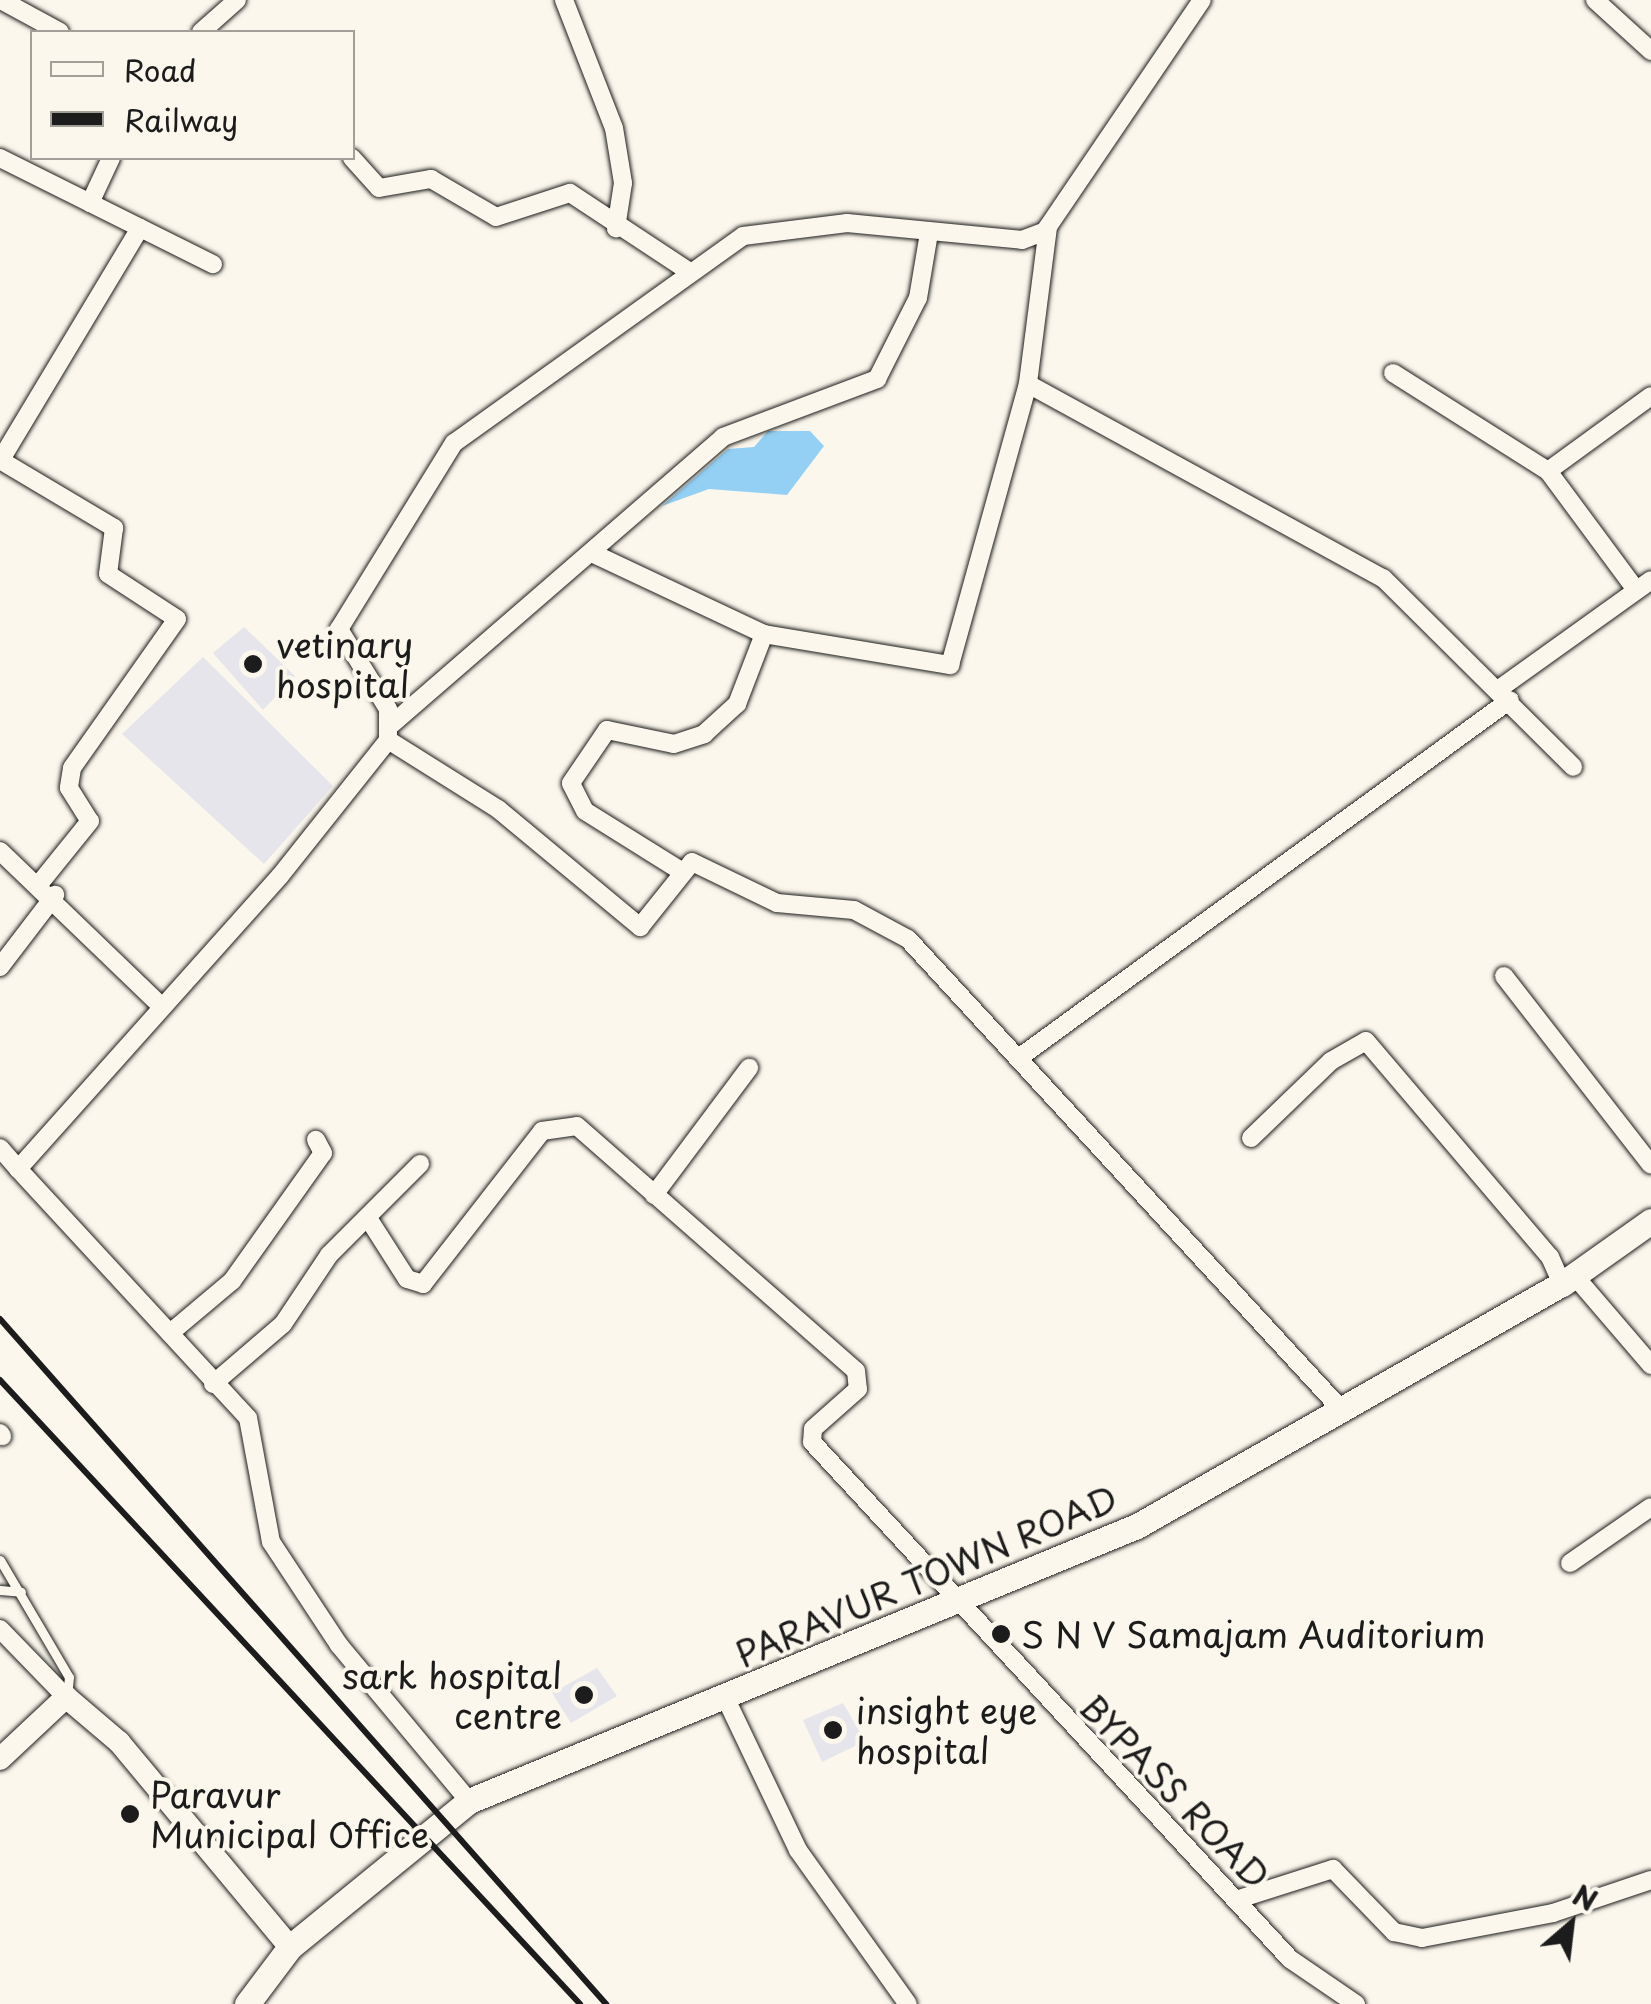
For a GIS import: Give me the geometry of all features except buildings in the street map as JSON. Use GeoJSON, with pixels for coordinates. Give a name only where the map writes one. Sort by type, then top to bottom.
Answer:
{"type":"FeatureCollection","features":[{"type":"Feature","properties":{"kind":"main road","name":"PARAVUR TOWN ROAD"},"geometry":{"type":"LineString","coordinates":[[247,2004],[290,1947],[469,1801],[967,1602],[1137,1526],[1338,1406],[1567,1279],[1651,1221]]}},
{"type":"Feature","properties":{"kind":"street"},"geometry":{"type":"LineString","coordinates":[[1,0],[56,30]]}},
{"type":"Feature","properties":{"kind":"street"},"geometry":{"type":"LineString","coordinates":[[203,30],[237,0]]}},
{"type":"Feature","properties":{"kind":"street"},"geometry":{"type":"LineString","coordinates":[[564,0],[614,128],[623,183],[616,228]]}},
{"type":"Feature","properties":{"kind":"street"},"geometry":{"type":"LineString","coordinates":[[594,554],[764,634],[950,665],[1028,384],[1048,227],[1202,0]]}},
{"type":"Feature","properties":{"kind":"street"},"geometry":{"type":"LineString","coordinates":[[1595,0],[1651,52]]}},
{"type":"Feature","properties":{"kind":"street"},"geometry":{"type":"LineString","coordinates":[[0,158],[213,264]]}},
{"type":"Feature","properties":{"kind":"street"},"geometry":{"type":"LineString","coordinates":[[90,203],[110,160]]}},
{"type":"Feature","properties":{"kind":"street"},"geometry":{"type":"LineString","coordinates":[[354,160],[379,188],[431,179],[496,217],[570,194],[616,228],[690,272]]}},
{"type":"Feature","properties":{"kind":"street"},"geometry":{"type":"LineString","coordinates":[[1048,227],[1022,240],[779,228],[743,236],[454,442],[340,629],[390,732],[498,809],[640,927],[692,862],[778,903],[854,910],[890,927],[1020,1057],[1338,1406]]}},
{"type":"Feature","properties":{"kind":"street"},"geometry":{"type":"LineString","coordinates":[[0,967],[90,821],[68,788],[72,768],[178,624],[170,608],[108,574],[114,528],[2,453],[140,228]]}},
{"type":"Feature","properties":{"kind":"street"},"geometry":{"type":"LineString","coordinates":[[18,1168],[162,1007],[390,732],[454,662],[594,554],[723,437],[877,379],[918,298],[928,233]]}},
{"type":"Feature","properties":{"kind":"street"},"geometry":{"type":"LineString","coordinates":[[1020,1057],[1505,694],[1644,585],[1548,471],[1393,373]]}},
{"type":"Feature","properties":{"kind":"street"},"geometry":{"type":"LineString","coordinates":[[1028,384],[1383,578],[1505,694],[1573,768]]}},
{"type":"Feature","properties":{"kind":"street"},"geometry":{"type":"LineString","coordinates":[[1548,471],[1651,396]]}},
{"type":"Feature","properties":{"kind":"street"},"geometry":{"type":"LineString","coordinates":[[681,871],[584,811],[571,782],[608,730],[674,744],[704,734],[737,704],[764,634]]}},
{"type":"Feature","properties":{"kind":"street"},"geometry":{"type":"LineString","coordinates":[[0,851],[47,889],[162,1007]]}},
{"type":"Feature","properties":{"kind":"street"},"geometry":{"type":"LineString","coordinates":[[1504,976],[1651,1165]]}},
{"type":"Feature","properties":{"kind":"street"},"geometry":{"type":"LineString","coordinates":[[1251,1138],[1330,1061],[1366,1041],[1567,1279],[1651,1365]]}},
{"type":"Feature","properties":{"kind":"street"},"geometry":{"type":"LineString","coordinates":[[368,1218],[407,1279],[423,1284],[542,1132],[558,1122],[577,1126],[654,1195],[749,1068]]}},
{"type":"Feature","properties":{"kind":"street"},"geometry":{"type":"LineString","coordinates":[[170,1333],[232,1281],[323,1153],[316,1140]]}},
{"type":"Feature","properties":{"kind":"street"},"geometry":{"type":"LineString","coordinates":[[0,1148],[248,1418],[271,1542],[339,1645],[469,1801]]}},
{"type":"Feature","properties":{"kind":"street"},"geometry":{"type":"LineString","coordinates":[[213,1384],[283,1324],[329,1255],[420,1164]]}},
{"type":"Feature","properties":{"kind":"street","name":"BYPASS ROAD"},"geometry":{"type":"LineString","coordinates":[[654,1195],[856,1371],[858,1389],[814,1429],[812,1442],[967,1602],[1033,1691],[1239,1899],[1290,1960],[1356,2004]]}},
{"type":"Feature","properties":{"kind":"street"},"geometry":{"type":"LineString","coordinates":[[1570,1563],[1651,1507]]}},
{"type":"Feature","properties":{"kind":"street"},"geometry":{"type":"LineString","coordinates":[[0,1629],[66,1697],[119,1742],[290,1947]]}},
{"type":"Feature","properties":{"kind":"street"},"geometry":{"type":"LineString","coordinates":[[0,1759],[66,1697]]}},
{"type":"Feature","properties":{"kind":"street"},"geometry":{"type":"LineString","coordinates":[[726,1699],[798,1850],[908,2004]]}},
{"type":"Feature","properties":{"kind":"street"},"geometry":{"type":"LineString","coordinates":[[1239,1899],[1333,1869],[1394,1932],[1422,1938],[1553,1912],[1651,1880]]}},
{"type":"Feature","properties":{"kind":"lane"},"geometry":{"type":"LineString","coordinates":[[0,1560],[69,1676],[66,1697]]}},
{"type":"Feature","properties":{"kind":"lane"},"geometry":{"type":"LineString","coordinates":[[0,1590],[21,1592]]}},
{"type":"Feature","properties":{"kind":"shaded area","name":"vetinary hospital"},"geometry":{"type":"Polygon","coordinates":[[[244,627],[295,676],[263,710],[213,653],[244,627]]]}},
{"type":"Feature","properties":{"kind":"shaded area"},"geometry":{"type":"Polygon","coordinates":[[[203,657],[333,786],[264,864],[122,734],[203,657]]]}},
{"type":"Feature","properties":{"kind":"shaded area","name":"sark hospital centre"},"geometry":{"type":"Polygon","coordinates":[[[597,1668],[617,1696],[571,1723],[552,1693],[597,1668]]]}},
{"type":"Feature","properties":{"kind":"shaded area","name":"insight eye hospital"},"geometry":{"type":"Polygon","coordinates":[[[843,1703],[865,1741],[822,1762],[803,1720],[843,1703]]]}},
{"type":"Feature","properties":{"kind":"water"},"geometry":{"type":"Polygon","coordinates":[[[768,431],[810,431],[824,446],[787,495],[709,489],[662,506],[728,449],[754,447],[768,431]]]}},
{"type":"Feature","properties":{"kind":"railway"},"geometry":{"type":"LineString","coordinates":[[0,1319],[606,2004]]}},
{"type":"Feature","properties":{"kind":"railway"},"geometry":{"type":"LineString","coordinates":[[0,1380],[580,2004]]}},
{"type":"Feature","properties":{"kind":"place","name":"vetinary hospital"},"geometry":{"type":"Point","coordinates":[253,664]}},
{"type":"Feature","properties":{"kind":"place","name":"S N V Samajam Auditorium"},"geometry":{"type":"Point","coordinates":[1001,1634]}},
{"type":"Feature","properties":{"kind":"place","name":"sark hospital centre"},"geometry":{"type":"Point","coordinates":[584,1695]}},
{"type":"Feature","properties":{"kind":"place","name":"insight eye hospital"},"geometry":{"type":"Point","coordinates":[833,1730]}},
{"type":"Feature","properties":{"kind":"place","name":"Paravur Municipal Office"},"geometry":{"type":"Point","coordinates":[130,1814]}}]}
